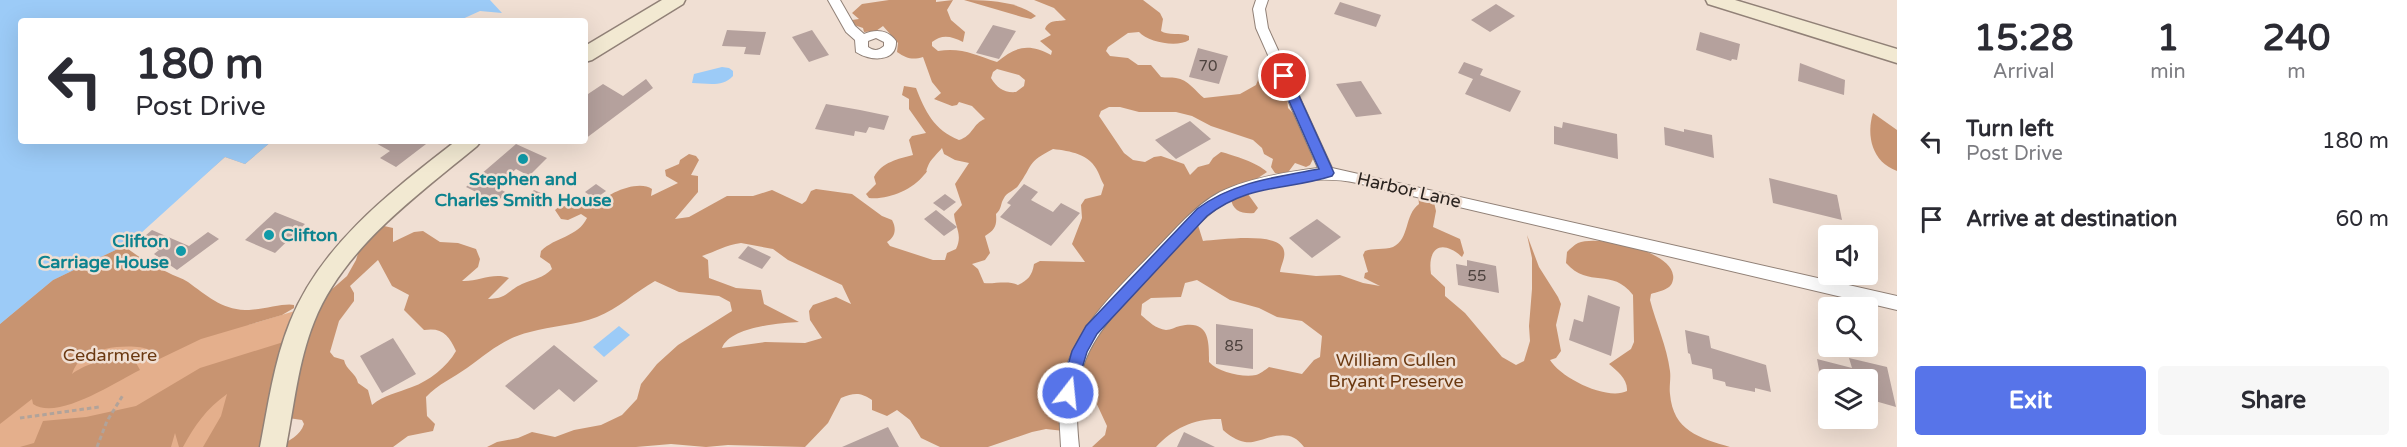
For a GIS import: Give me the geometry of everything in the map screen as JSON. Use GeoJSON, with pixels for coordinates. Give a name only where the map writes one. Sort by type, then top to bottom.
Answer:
{"type":"FeatureCollection","features":[{"type":"Feature","properties":{"kind":"main road"},"geometry":{"type":"LineString","coordinates":[[588,53],[676,0]]}},
{"type":"Feature","properties":{"kind":"main road"},"geometry":{"type":"LineString","coordinates":[[1714,0],[1897,56]]}},
{"type":"Feature","properties":{"kind":"main road"},"geometry":{"type":"LineString","coordinates":[[273,447],[297,338],[308,307],[318,290],[363,233],[467,144]]}},
{"type":"Feature","properties":{"kind":"street"},"geometry":{"type":"LineString","coordinates":[[834,0],[850,29],[862,39]]}},
{"type":"Feature","properties":{"kind":"street"},"geometry":{"type":"LineString","coordinates":[[1262,0],[1258,9],[1262,28],[1327,173]]}},
{"type":"Feature","properties":{"kind":"street","name":"Harbor Lane"},"geometry":{"type":"LineString","coordinates":[[1070,447],[1067,425],[1068,393],[1080,351],[1092,330],[1109,309],[1202,212],[1219,199],[1263,184],[1327,173],[1897,303]]}},
{"type":"Feature","properties":{"kind":"path"},"geometry":{"type":"LineString","coordinates":[[97,447],[107,421],[123,395]]}},
{"type":"Feature","properties":{"kind":"path"},"geometry":{"type":"LineString","coordinates":[[20,418],[99,407]]}},
{"type":"Feature","properties":{"kind":"green space","name":"William Cullen Bryant Preserve"},"geometry":{"type":"Polygon","coordinates":[[[889,0],[936,0],[936,2],[953,0],[947,10],[951,20],[965,32],[963,42],[951,37],[943,37],[932,42],[932,46],[938,51],[961,51],[997,62],[1010,52],[1023,48],[1036,49],[1051,55],[1052,51],[1040,41],[1051,35],[1045,29],[1051,22],[1066,20],[1054,8],[1034,0],[1143,0],[1160,13],[1163,19],[1161,31],[1186,35],[1189,36],[1189,40],[1170,44],[1149,39],[1139,32],[1128,33],[1108,47],[1106,51],[1110,56],[1128,58],[1138,65],[1151,65],[1161,77],[1180,79],[1192,86],[1204,98],[1240,94],[1256,85],[1261,72],[1272,73],[1286,86],[1288,108],[1297,117],[1313,159],[1306,167],[1295,163],[1286,175],[1275,173],[1271,167],[1273,159],[1264,154],[1262,148],[1253,140],[1211,126],[1192,116],[1176,112],[1139,112],[1120,107],[1109,107],[1101,111],[1099,116],[1124,153],[1133,160],[1145,162],[1161,156],[1184,164],[1190,175],[1198,167],[1209,164],[1221,152],[1252,163],[1267,172],[1246,186],[1248,194],[1258,208],[1254,213],[1238,211],[1233,206],[1231,198],[1197,222],[1203,241],[1246,238],[1269,240],[1278,243],[1283,248],[1284,257],[1280,272],[1316,276],[1340,275],[1380,286],[1364,278],[1365,273],[1368,272],[1363,255],[1365,251],[1393,247],[1402,238],[1411,214],[1419,204],[1418,195],[1433,198],[1436,211],[1433,227],[1460,239],[1464,253],[1462,257],[1448,248],[1438,249],[1431,257],[1431,274],[1445,287],[1445,296],[1465,313],[1502,357],[1516,365],[1524,361],[1530,341],[1532,258],[1527,235],[1539,267],[1561,304],[1556,325],[1561,351],[1556,358],[1550,360],[1574,380],[1608,393],[1627,391],[1624,379],[1609,364],[1631,349],[1634,342],[1633,295],[1617,282],[1583,275],[1575,271],[1566,263],[1567,252],[1578,243],[1601,241],[1632,247],[1660,258],[1669,266],[1673,280],[1665,290],[1651,294],[1650,300],[1669,362],[1672,407],[1682,425],[1690,431],[1730,447],[1304,447],[1290,436],[1282,435],[1245,442],[1233,438],[1223,430],[1221,419],[1212,419],[1186,425],[1170,434],[1156,447],[1092,447],[1105,435],[1107,426],[1082,372],[1085,360],[1070,368],[1073,409],[1079,417],[1077,424],[1064,431],[1046,429],[988,447],[940,447],[921,438],[910,420],[897,410],[887,416],[872,410],[872,400],[857,394],[841,398],[828,423],[805,447],[728,445],[706,447],[671,444],[636,447],[487,447],[532,432],[555,437],[574,430],[601,425],[622,415],[637,399],[641,384],[657,364],[678,345],[732,311],[730,302],[719,296],[679,292],[655,281],[612,310],[597,317],[521,335],[497,347],[426,397],[427,416],[435,424],[433,431],[408,436],[393,447],[279,447],[297,435],[304,424],[302,420],[288,418],[271,447],[203,447],[221,416],[227,394],[202,418],[183,447],[179,447],[175,433],[171,447],[20,447],[34,443],[43,421],[86,417],[136,406],[200,368],[290,340],[331,290],[347,276],[360,247],[374,232],[384,226],[393,228],[393,242],[414,232],[423,231],[440,242],[458,243],[476,249],[480,259],[478,267],[462,281],[497,276],[509,278],[488,299],[499,298],[522,284],[549,272],[552,269],[550,264],[540,257],[541,251],[578,229],[587,218],[581,214],[568,220],[561,219],[555,210],[560,206],[579,207],[586,203],[591,207],[596,207],[606,197],[622,189],[638,186],[652,189],[651,196],[678,183],[666,176],[665,170],[679,164],[680,160],[689,154],[696,156],[699,160],[691,175],[698,176],[698,192],[675,219],[689,217],[727,196],[753,196],[772,190],[802,204],[811,191],[816,189],[852,194],[882,216],[892,220],[895,230],[892,238],[887,242],[890,246],[933,260],[945,260],[947,253],[956,249],[958,244],[959,235],[954,214],[962,205],[955,184],[969,163],[955,160],[944,154],[942,148],[930,161],[924,175],[913,185],[892,196],[869,198],[866,194],[876,184],[874,177],[881,168],[913,155],[909,140],[912,136],[926,133],[909,109],[909,99],[902,95],[904,86],[916,88],[931,119],[943,131],[959,140],[967,136],[978,123],[985,119],[972,106],[959,102],[952,106],[934,99],[941,93],[932,82],[923,57],[910,58],[897,52],[898,43],[883,26],[876,31],[864,32],[863,28],[851,24],[852,20],[859,19],[852,13],[862,4],[889,0]],[[997,69],[991,78],[1004,91],[1016,92],[1024,86],[1025,80],[1019,75],[997,69]],[[1053,149],[1031,164],[1018,186],[1005,196],[996,214],[995,227],[985,236],[990,253],[985,260],[972,264],[978,269],[984,283],[1006,282],[1018,285],[1029,277],[1034,264],[1040,261],[1085,262],[1072,244],[1082,218],[1081,205],[1085,199],[1101,195],[1104,185],[1090,161],[1073,152],[1053,149]],[[741,243],[702,256],[708,260],[709,278],[736,288],[761,290],[764,304],[799,322],[768,325],[745,331],[735,335],[722,348],[765,342],[805,343],[822,338],[810,320],[809,311],[813,305],[836,297],[851,304],[842,285],[788,260],[773,249],[741,243]],[[378,260],[350,286],[354,293],[354,301],[339,321],[330,352],[334,357],[344,360],[358,383],[368,390],[372,405],[386,396],[431,377],[448,363],[456,351],[444,333],[430,329],[424,330],[404,310],[409,295],[392,286],[378,260]],[[1197,280],[1185,283],[1181,297],[1151,298],[1142,304],[1141,315],[1162,329],[1168,330],[1190,325],[1202,329],[1208,340],[1209,362],[1218,369],[1244,376],[1258,374],[1269,367],[1302,374],[1314,360],[1320,357],[1322,336],[1302,321],[1277,317],[1259,308],[1230,300],[1197,280]]]}},
{"type":"Feature","properties":{"kind":"green space"},"geometry":{"type":"Polygon","coordinates":[[[964,0],[1011,4],[1036,16],[1031,19],[1022,17],[964,0]]]}},
{"type":"Feature","properties":{"kind":"green space"},"geometry":{"type":"Polygon","coordinates":[[[1873,113],[1897,130],[1897,171],[1882,161],[1873,147],[1870,130],[1873,113]]]}},
{"type":"Feature","properties":{"kind":"green space","name":"Cedarmere"},"geometry":{"type":"Polygon","coordinates":[[[268,144],[245,164],[225,157],[121,248],[248,325],[308,307],[272,447],[0,447],[0,289],[204,161],[268,144]]]}},
{"type":"Feature","properties":{"kind":"green space"},"geometry":{"type":"Polygon","coordinates":[[[124,246],[139,257],[186,281],[228,307],[250,310],[290,304],[294,305],[294,308],[282,315],[201,339],[151,363],[150,350],[144,348],[118,347],[92,352],[81,359],[72,374],[93,363],[120,358],[135,361],[140,370],[102,391],[57,408],[44,408],[33,404],[32,399],[0,424],[0,324],[53,280],[124,246]]]}},
{"type":"Feature","properties":{"kind":"water"},"geometry":{"type":"Polygon","coordinates":[[[0,0],[490,0],[502,13],[480,11],[465,18],[18,18],[18,144],[268,144],[245,164],[225,157],[130,243],[53,280],[0,324],[0,0]]]}},
{"type":"Feature","properties":{"kind":"water"},"geometry":{"type":"Polygon","coordinates":[[[722,67],[733,71],[733,76],[729,80],[714,84],[692,83],[694,74],[722,67]]]}},
{"type":"Feature","properties":{"kind":"water"},"geometry":{"type":"Polygon","coordinates":[[[619,326],[630,335],[604,357],[593,347],[619,326]]]}},
{"type":"Feature","properties":{"kind":"building"},"geometry":{"type":"Polygon","coordinates":[[[1340,2],[1381,15],[1376,27],[1334,14],[1340,2]]]}},
{"type":"Feature","properties":{"kind":"building"},"geometry":{"type":"Polygon","coordinates":[[[1496,4],[1515,16],[1490,32],[1471,20],[1496,4]]]}},
{"type":"Feature","properties":{"kind":"building"},"geometry":{"type":"Polygon","coordinates":[[[993,25],[1016,31],[999,59],[976,53],[993,25]]]}},
{"type":"Feature","properties":{"kind":"building"},"geometry":{"type":"Polygon","coordinates":[[[727,30],[766,32],[760,55],[744,54],[746,47],[722,46],[727,30]]]}},
{"type":"Feature","properties":{"kind":"building"},"geometry":{"type":"Polygon","coordinates":[[[812,30],[829,55],[809,62],[792,37],[812,30]]]}},
{"type":"Feature","properties":{"kind":"building"},"geometry":{"type":"Polygon","coordinates":[[[1700,32],[1740,44],[1737,60],[1732,59],[1731,61],[1696,50],[1700,32]]]}},
{"type":"Feature","properties":{"kind":"building"},"geometry":{"type":"Polygon","coordinates":[[[1198,48],[1228,56],[1219,84],[1189,77],[1198,48]]]}},
{"type":"Feature","properties":{"kind":"building"},"geometry":{"type":"Polygon","coordinates":[[[1464,62],[1483,69],[1480,75],[1521,91],[1510,112],[1465,94],[1473,79],[1458,73],[1464,62]]]}},
{"type":"Feature","properties":{"kind":"building"},"geometry":{"type":"Polygon","coordinates":[[[1800,63],[1845,80],[1844,95],[1798,81],[1800,63]]]}},
{"type":"Feature","properties":{"kind":"building"},"geometry":{"type":"Polygon","coordinates":[[[646,79],[653,88],[588,137],[588,94],[603,84],[623,96],[646,79]]]}},
{"type":"Feature","properties":{"kind":"building"},"geometry":{"type":"Polygon","coordinates":[[[1361,81],[1382,114],[1356,117],[1336,84],[1361,81]]]}},
{"type":"Feature","properties":{"kind":"building"},"geometry":{"type":"Polygon","coordinates":[[[826,104],[889,116],[884,130],[869,127],[866,133],[855,131],[854,136],[815,129],[826,104]]]}},
{"type":"Feature","properties":{"kind":"building"},"geometry":{"type":"Polygon","coordinates":[[[1190,121],[1211,139],[1176,159],[1155,140],[1190,121]]]}},
{"type":"Feature","properties":{"kind":"building"},"geometry":{"type":"Polygon","coordinates":[[[1563,122],[1617,134],[1618,159],[1554,144],[1554,126],[1562,128],[1563,122]]]}},
{"type":"Feature","properties":{"kind":"building"},"geometry":{"type":"Polygon","coordinates":[[[1664,127],[1712,135],[1714,158],[1665,145],[1664,127]]]}},
{"type":"Feature","properties":{"kind":"building"},"geometry":{"type":"Polygon","coordinates":[[[377,144],[426,144],[396,167],[380,158],[390,151],[377,144]]]}},
{"type":"Feature","properties":{"kind":"building"},"geometry":{"type":"Polygon","coordinates":[[[516,144],[547,158],[529,176],[516,169],[496,187],[507,193],[496,202],[466,187],[516,144]]]}},
{"type":"Feature","properties":{"kind":"building"},"geometry":{"type":"Polygon","coordinates":[[[1769,178],[1837,195],[1842,220],[1773,203],[1769,178]]]}},
{"type":"Feature","properties":{"kind":"building"},"geometry":{"type":"Polygon","coordinates":[[[596,184],[606,191],[595,199],[585,192],[596,184]]]}},
{"type":"Feature","properties":{"kind":"building"},"geometry":{"type":"Polygon","coordinates":[[[1024,184],[1038,192],[1031,200],[1053,212],[1061,203],[1080,213],[1051,246],[1000,217],[1011,205],[1007,203],[1024,184]]]}},
{"type":"Feature","properties":{"kind":"building"},"geometry":{"type":"Polygon","coordinates":[[[534,190],[550,197],[540,208],[523,201],[534,190]]]}},
{"type":"Feature","properties":{"kind":"building"},"geometry":{"type":"Polygon","coordinates":[[[945,194],[956,202],[944,211],[933,203],[945,194]]]}},
{"type":"Feature","properties":{"kind":"building"},"geometry":{"type":"Polygon","coordinates":[[[936,210],[957,227],[944,236],[924,219],[936,210]]]}},
{"type":"Feature","properties":{"kind":"building","name":"Clifton"},"geometry":{"type":"Polygon","coordinates":[[[275,212],[305,224],[275,253],[245,240],[275,212]]]}},
{"type":"Feature","properties":{"kind":"building"},"geometry":{"type":"Polygon","coordinates":[[[1317,219],[1341,237],[1312,258],[1289,238],[1317,219]]]}},
{"type":"Feature","properties":{"kind":"building","name":"Clifton Carriage House"},"geometry":{"type":"Polygon","coordinates":[[[152,230],[189,246],[208,232],[219,239],[177,270],[154,254],[159,250],[138,242],[152,230]]]}},
{"type":"Feature","properties":{"kind":"building"},"geometry":{"type":"Polygon","coordinates":[[[748,246],[771,257],[762,269],[738,258],[748,246]]]}},
{"type":"Feature","properties":{"kind":"building"},"geometry":{"type":"Polygon","coordinates":[[[1467,260],[1496,266],[1499,293],[1458,285],[1456,264],[1467,266],[1467,260]]]}},
{"type":"Feature","properties":{"kind":"building"},"geometry":{"type":"Polygon","coordinates":[[[1588,295],[1620,307],[1611,356],[1569,340],[1574,319],[1583,322],[1588,295]]]}},
{"type":"Feature","properties":{"kind":"building"},"geometry":{"type":"Polygon","coordinates":[[[1216,324],[1253,329],[1253,369],[1216,364],[1216,324]]]}},
{"type":"Feature","properties":{"kind":"building"},"geometry":{"type":"Polygon","coordinates":[[[1685,330],[1709,336],[1711,348],[1766,365],[1771,392],[1755,388],[1755,392],[1726,386],[1725,382],[1713,379],[1712,369],[1692,364],[1685,330]]]}},
{"type":"Feature","properties":{"kind":"building"},"geometry":{"type":"Polygon","coordinates":[[[393,338],[416,374],[382,393],[360,356],[393,338]]]}},
{"type":"Feature","properties":{"kind":"building"},"geometry":{"type":"Polygon","coordinates":[[[554,345],[598,381],[574,402],[559,389],[534,410],[505,386],[554,345]]]}},
{"type":"Feature","properties":{"kind":"building"},"geometry":{"type":"Polygon","coordinates":[[[1849,358],[1887,367],[1896,407],[1878,402],[1878,369],[1819,369],[1817,359],[1852,368],[1849,358]]]}},
{"type":"Feature","properties":{"kind":"building"},"geometry":{"type":"Polygon","coordinates":[[[888,427],[899,447],[842,447],[888,427]]]}},
{"type":"Feature","properties":{"kind":"building"},"geometry":{"type":"Polygon","coordinates":[[[1184,432],[1215,447],[1177,447],[1184,432]]]}},
{"type":"Feature","properties":{"kind":"place","name":"Stephen and Charles Smith House"},"geometry":{"type":"Point","coordinates":[523,159]}},
{"type":"Feature","properties":{"kind":"place","name":"Clifton"},"geometry":{"type":"Point","coordinates":[269,235]}},
{"type":"Feature","properties":{"kind":"place","name":"Clifton Carriage House"},"geometry":{"type":"Point","coordinates":[181,251]}},
{"type":"Feature","properties":{"kind":"route"},"geometry":{"type":"LineString","coordinates":[[1068,393],[1080,351],[1092,330],[1109,309],[1202,212],[1219,199],[1236,192],[1263,184],[1327,173],[1284,76]]}}]}
